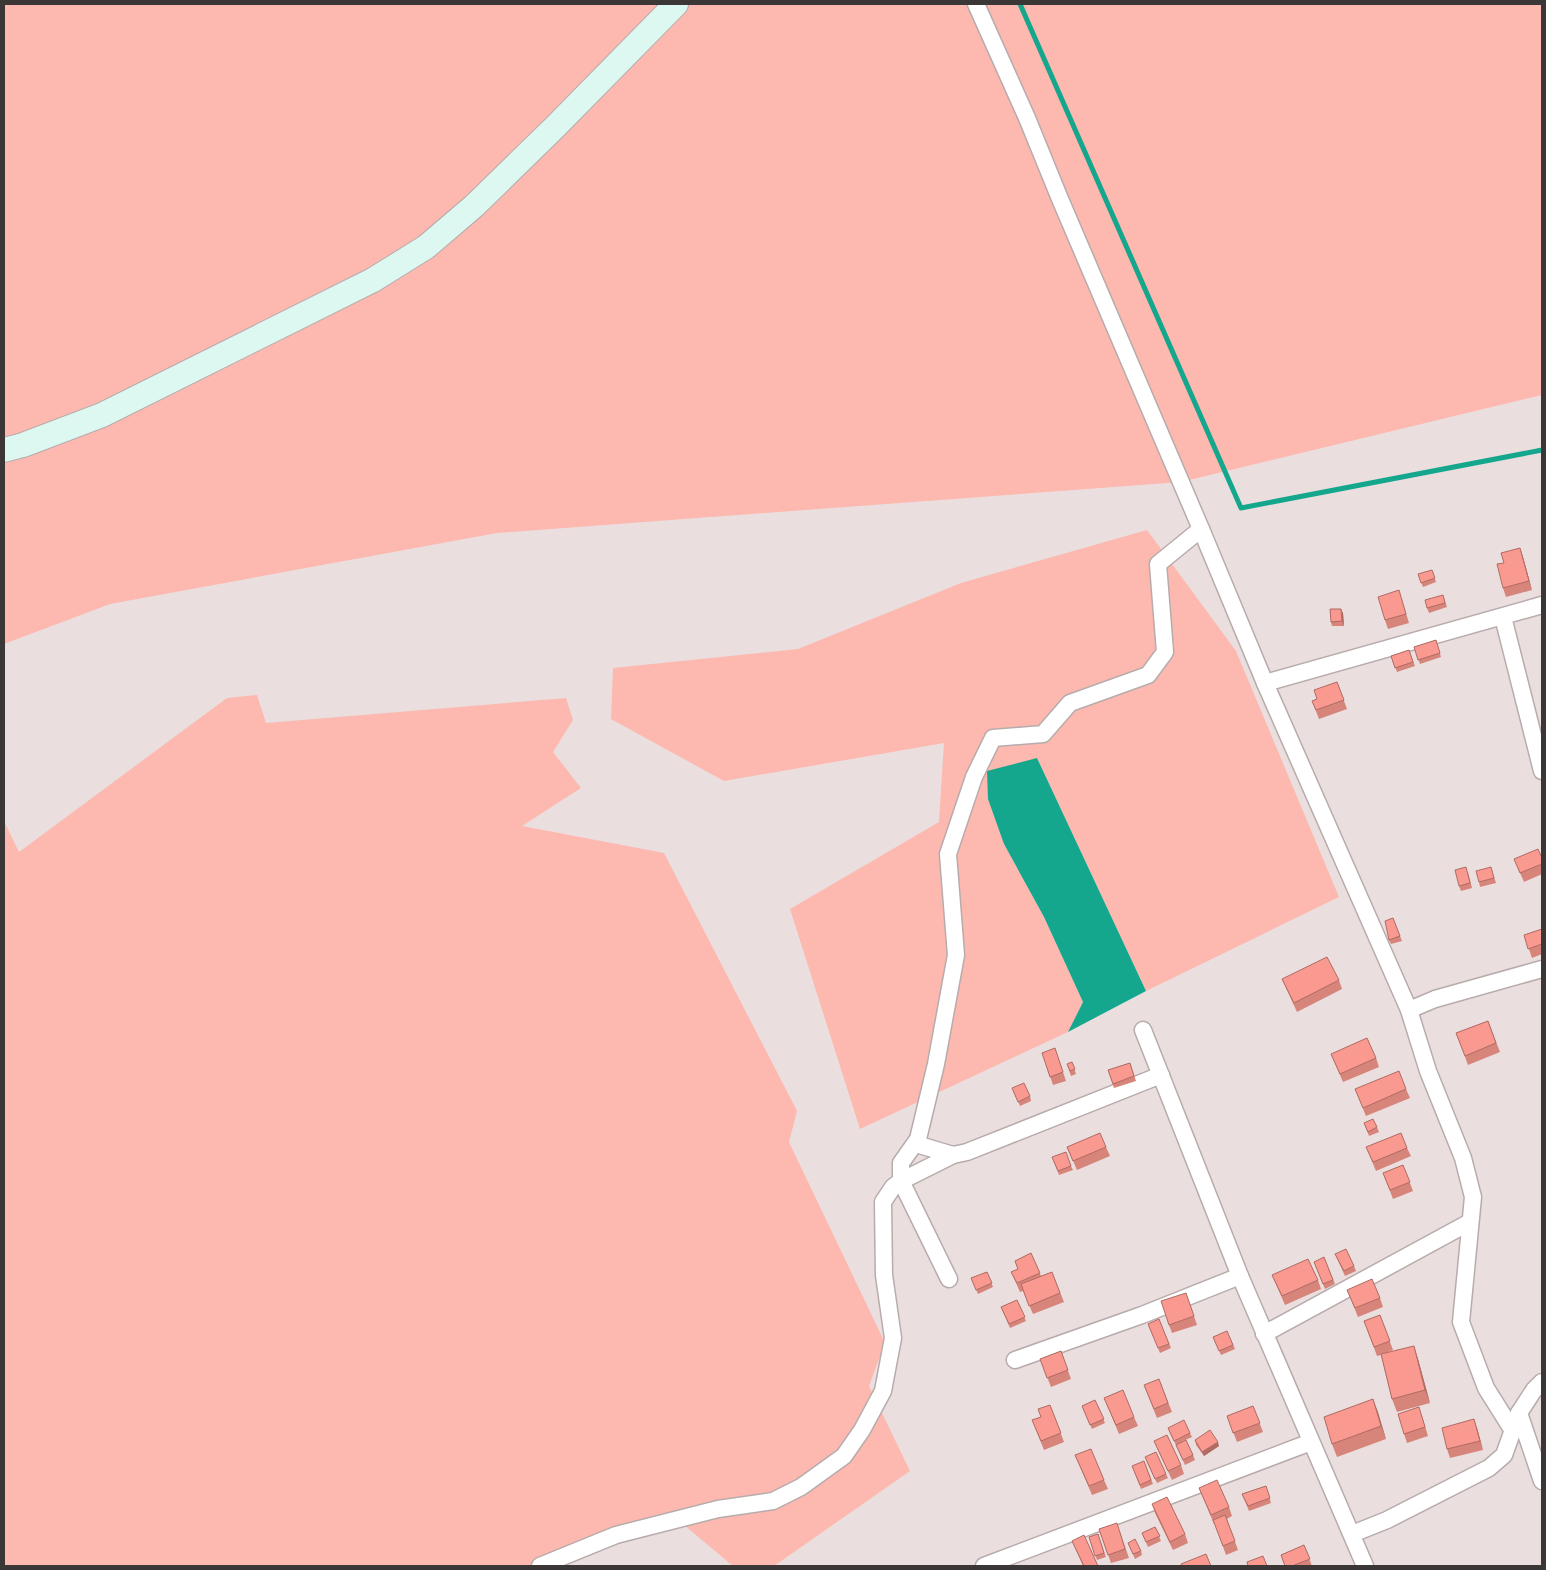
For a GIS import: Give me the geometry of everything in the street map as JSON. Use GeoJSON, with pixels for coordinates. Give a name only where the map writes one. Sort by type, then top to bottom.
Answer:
{"type":"FeatureCollection","features":[{"type":"Feature","properties":{"kind":"main road"},"geometry":{"type":"LineString","coordinates":[[4,450],[102,415],[373,280],[426,248],[474,206],[555,127],[676,4]]}},
{"type":"Feature","properties":{"kind":"street"},"geometry":{"type":"LineString","coordinates":[[976,4],[1028,118],[1060,199],[1265,683],[1409,1010],[1428,1070],[1463,1158],[1473,1197],[1461,1322],[1486,1388],[1513,1431]]}},
{"type":"Feature","properties":{"kind":"street"},"geometry":{"type":"LineString","coordinates":[[949,1279],[901,1181],[902,1163],[916,1144],[936,1064],[956,955],[948,854],[974,777],[993,738],[1043,734],[1070,703],[1148,676],[1165,652],[1158,564],[1201,529]]}},
{"type":"Feature","properties":{"kind":"street"},"geometry":{"type":"LineString","coordinates":[[1265,683],[1542,605]]}},
{"type":"Feature","properties":{"kind":"street"},"geometry":{"type":"LineString","coordinates":[[1503,617],[1542,771]]}},
{"type":"Feature","properties":{"kind":"street"},"geometry":{"type":"LineString","coordinates":[[1409,1010],[1435,999],[1542,969]]}},
{"type":"Feature","properties":{"kind":"street"},"geometry":{"type":"LineString","coordinates":[[1143,1030],[1264,1334],[1365,1566]]}},
{"type":"Feature","properties":{"kind":"street"},"geometry":{"type":"LineString","coordinates":[[540,1566],[616,1535],[718,1509],[773,1501],[801,1487],[844,1456],[862,1430],[883,1391],[893,1338],[884,1275],[884,1202],[893,1187],[901,1181],[953,1155],[967,1152],[1161,1075]]}},
{"type":"Feature","properties":{"kind":"street"},"geometry":{"type":"LineString","coordinates":[[916,1144],[953,1155]]}},
{"type":"Feature","properties":{"kind":"street"},"geometry":{"type":"LineString","coordinates":[[1264,1334],[1470,1222]]}},
{"type":"Feature","properties":{"kind":"street"},"geometry":{"type":"LineString","coordinates":[[1015,1360],[1149,1312],[1240,1276]]}},
{"type":"Feature","properties":{"kind":"street"},"geometry":{"type":"LineString","coordinates":[[1352,1534],[1387,1520],[1489,1468],[1504,1455],[1518,1413],[1542,1382]]}},
{"type":"Feature","properties":{"kind":"street"},"geometry":{"type":"LineString","coordinates":[[1518,1413],[1542,1480]]}},
{"type":"Feature","properties":{"kind":"street"},"geometry":{"type":"LineString","coordinates":[[984,1566],[1311,1442]]}},
{"type":"Feature","properties":{"kind":"shaded area"},"geometry":{"type":"Polygon","coordinates":[[[4,4],[1542,4],[1542,395],[1181,482],[497,533],[110,604],[4,644],[4,4]]]}},
{"type":"Feature","properties":{"kind":"shaded area"},"geometry":{"type":"Polygon","coordinates":[[[1147,530],[1236,651],[1339,897],[1146,991],[1037,758],[1004,844],[1044,917],[1083,1002],[1068,1032],[860,1129],[790,909],[939,822],[944,743],[724,781],[611,719],[613,668],[798,649],[961,583],[1147,530]]]}},
{"type":"Feature","properties":{"kind":"shaded area"},"geometry":{"type":"Polygon","coordinates":[[[257,695],[266,723],[566,698],[573,720],[553,752],[581,788],[522,826],[664,853],[797,1111],[789,1142],[885,1343],[869,1386],[910,1471],[774,1566],[733,1566],[678,1520],[563,1566],[4,1566],[4,821],[19,852],[227,698],[257,695]]]}},
{"type":"Feature","properties":{"kind":"shaded area"},"geometry":{"type":"Polygon","coordinates":[[[1037,758],[1146,991],[1068,1032],[1083,1002],[1044,917],[1004,844],[988,799],[987,771],[1037,758]]]}},
{"type":"Feature","properties":{"kind":"building"},"geometry":{"type":"Polygon","coordinates":[[[1520,548],[1529,581],[1503,588],[1497,564],[1504,563],[1501,553],[1520,548]]]}},
{"type":"Feature","properties":{"kind":"building"},"geometry":{"type":"Polygon","coordinates":[[[1432,570],[1435,578],[1421,583],[1418,574],[1432,570]]]}},
{"type":"Feature","properties":{"kind":"building"},"geometry":{"type":"Polygon","coordinates":[[[1399,590],[1406,614],[1385,620],[1378,597],[1399,590]]]}},
{"type":"Feature","properties":{"kind":"building"},"geometry":{"type":"Polygon","coordinates":[[[1443,595],[1445,603],[1427,608],[1425,600],[1443,595]]]}},
{"type":"Feature","properties":{"kind":"building"},"geometry":{"type":"Polygon","coordinates":[[[1330,609],[1341,609],[1342,621],[1331,622],[1330,609]]]}},
{"type":"Feature","properties":{"kind":"building"},"geometry":{"type":"Polygon","coordinates":[[[1436,640],[1440,653],[1418,660],[1414,647],[1436,640]]]}},
{"type":"Feature","properties":{"kind":"building"},"geometry":{"type":"Polygon","coordinates":[[[1409,650],[1413,662],[1395,668],[1391,656],[1409,650]]]}},
{"type":"Feature","properties":{"kind":"building"},"geometry":{"type":"Polygon","coordinates":[[[1337,682],[1344,700],[1316,710],[1312,701],[1317,699],[1314,690],[1337,682]]]}},
{"type":"Feature","properties":{"kind":"building"},"geometry":{"type":"Polygon","coordinates":[[[1538,849],[1542,858],[1542,864],[1520,873],[1514,859],[1538,849]]]}},
{"type":"Feature","properties":{"kind":"building"},"geometry":{"type":"Polygon","coordinates":[[[1466,867],[1470,883],[1459,886],[1455,870],[1466,867]]]}},
{"type":"Feature","properties":{"kind":"building"},"geometry":{"type":"Polygon","coordinates":[[[1491,867],[1494,878],[1479,882],[1476,871],[1491,867]]]}},
{"type":"Feature","properties":{"kind":"building"},"geometry":{"type":"Polygon","coordinates":[[[1393,918],[1400,936],[1389,940],[1385,921],[1393,918]]]}},
{"type":"Feature","properties":{"kind":"building"},"geometry":{"type":"Polygon","coordinates":[[[1542,929],[1542,944],[1528,949],[1524,935],[1542,929]]]}},
{"type":"Feature","properties":{"kind":"building"},"geometry":{"type":"Polygon","coordinates":[[[1327,957],[1339,980],[1294,1003],[1282,979],[1327,957]]]}},
{"type":"Feature","properties":{"kind":"building"},"geometry":{"type":"Polygon","coordinates":[[[1488,1021],[1496,1043],[1465,1056],[1456,1033],[1488,1021]]]}},
{"type":"Feature","properties":{"kind":"building"},"geometry":{"type":"Polygon","coordinates":[[[1367,1038],[1376,1058],[1340,1074],[1331,1054],[1367,1038]]]}},
{"type":"Feature","properties":{"kind":"building"},"geometry":{"type":"Polygon","coordinates":[[[1055,1048],[1063,1072],[1050,1077],[1042,1053],[1055,1048]]]}},
{"type":"Feature","properties":{"kind":"building"},"geometry":{"type":"Polygon","coordinates":[[[1072,1062],[1075,1069],[1070,1071],[1067,1064],[1072,1062]]]}},
{"type":"Feature","properties":{"kind":"building"},"geometry":{"type":"Polygon","coordinates":[[[1130,1063],[1134,1076],[1113,1084],[1108,1070],[1130,1063]]]}},
{"type":"Feature","properties":{"kind":"building"},"geometry":{"type":"Polygon","coordinates":[[[1399,1071],[1406,1089],[1363,1108],[1355,1089],[1399,1071]]]}},
{"type":"Feature","properties":{"kind":"building"},"geometry":{"type":"Polygon","coordinates":[[[1024,1083],[1030,1096],[1018,1102],[1012,1088],[1024,1083]]]}},
{"type":"Feature","properties":{"kind":"building"},"geometry":{"type":"Polygon","coordinates":[[[1373,1119],[1377,1127],[1368,1132],[1364,1123],[1373,1119]]]}},
{"type":"Feature","properties":{"kind":"building"},"geometry":{"type":"Polygon","coordinates":[[[1100,1133],[1106,1147],[1073,1161],[1067,1147],[1100,1133]]]}},
{"type":"Feature","properties":{"kind":"building"},"geometry":{"type":"Polygon","coordinates":[[[1401,1133],[1407,1148],[1373,1162],[1366,1147],[1401,1133]]]}},
{"type":"Feature","properties":{"kind":"building"},"geometry":{"type":"Polygon","coordinates":[[[1066,1152],[1071,1166],[1058,1171],[1052,1157],[1066,1152]]]}},
{"type":"Feature","properties":{"kind":"building"},"geometry":{"type":"Polygon","coordinates":[[[1403,1165],[1410,1182],[1390,1190],[1383,1173],[1403,1165]]]}},
{"type":"Feature","properties":{"kind":"building"},"geometry":{"type":"Polygon","coordinates":[[[1346,1249],[1354,1266],[1344,1271],[1335,1254],[1346,1249]]]}},
{"type":"Feature","properties":{"kind":"building"},"geometry":{"type":"Polygon","coordinates":[[[1031,1253],[1040,1273],[1017,1283],[1011,1272],[1018,1269],[1015,1261],[1031,1253]]]}},
{"type":"Feature","properties":{"kind":"building"},"geometry":{"type":"Polygon","coordinates":[[[1324,1257],[1333,1280],[1323,1284],[1314,1262],[1324,1257]]]}},
{"type":"Feature","properties":{"kind":"building"},"geometry":{"type":"Polygon","coordinates":[[[1308,1259],[1318,1280],[1282,1296],[1272,1275],[1308,1259]]]}},
{"type":"Feature","properties":{"kind":"building"},"geometry":{"type":"Polygon","coordinates":[[[987,1272],[992,1283],[976,1290],[971,1278],[987,1272]]]}},
{"type":"Feature","properties":{"kind":"building"},"geometry":{"type":"Polygon","coordinates":[[[1052,1272],[1060,1293],[1029,1306],[1021,1284],[1052,1272]]]}},
{"type":"Feature","properties":{"kind":"building"},"geometry":{"type":"Polygon","coordinates":[[[1372,1279],[1380,1298],[1355,1308],[1347,1290],[1372,1279]]]}},
{"type":"Feature","properties":{"kind":"building"},"geometry":{"type":"Polygon","coordinates":[[[1186,1293],[1194,1316],[1169,1325],[1161,1301],[1186,1293]]]}},
{"type":"Feature","properties":{"kind":"building"},"geometry":{"type":"Polygon","coordinates":[[[1017,1300],[1025,1317],[1009,1324],[1001,1307],[1017,1300]]]}},
{"type":"Feature","properties":{"kind":"building"},"geometry":{"type":"Polygon","coordinates":[[[1380,1315],[1390,1341],[1374,1347],[1364,1321],[1380,1315]]]}},
{"type":"Feature","properties":{"kind":"building"},"geometry":{"type":"Polygon","coordinates":[[[1159,1319],[1169,1344],[1158,1348],[1148,1324],[1159,1319]]]}},
{"type":"Feature","properties":{"kind":"building"},"geometry":{"type":"Polygon","coordinates":[[[1227,1331],[1233,1345],[1219,1351],[1213,1337],[1227,1331]]]}},
{"type":"Feature","properties":{"kind":"building"},"geometry":{"type":"Polygon","coordinates":[[[1414,1346],[1425,1390],[1392,1399],[1381,1354],[1414,1346]]]}},
{"type":"Feature","properties":{"kind":"building"},"geometry":{"type":"Polygon","coordinates":[[[1061,1351],[1068,1370],[1047,1378],[1040,1359],[1061,1351]]]}},
{"type":"Feature","properties":{"kind":"building"},"geometry":{"type":"Polygon","coordinates":[[[1159,1379],[1168,1403],[1154,1409],[1144,1385],[1159,1379]]]}},
{"type":"Feature","properties":{"kind":"building"},"geometry":{"type":"Polygon","coordinates":[[[1123,1390],[1134,1417],[1116,1425],[1104,1398],[1123,1390]]]}},
{"type":"Feature","properties":{"kind":"building"},"geometry":{"type":"Polygon","coordinates":[[[1373,1399],[1381,1426],[1332,1444],[1324,1417],[1373,1399]]]}},
{"type":"Feature","properties":{"kind":"building"},"geometry":{"type":"Polygon","coordinates":[[[1095,1400],[1104,1419],[1090,1425],[1082,1406],[1095,1400]]]}},
{"type":"Feature","properties":{"kind":"building"},"geometry":{"type":"Polygon","coordinates":[[[1050,1405],[1061,1433],[1041,1441],[1032,1420],[1041,1417],[1038,1409],[1050,1405]]]}},
{"type":"Feature","properties":{"kind":"building"},"geometry":{"type":"Polygon","coordinates":[[[1253,1406],[1260,1423],[1233,1433],[1227,1416],[1253,1406]]]}},
{"type":"Feature","properties":{"kind":"building"},"geometry":{"type":"Polygon","coordinates":[[[1419,1407],[1425,1427],[1404,1434],[1398,1414],[1419,1407]]]}},
{"type":"Feature","properties":{"kind":"building"},"geometry":{"type":"Polygon","coordinates":[[[1474,1419],[1480,1441],[1447,1449],[1442,1428],[1474,1419]]]}},
{"type":"Feature","properties":{"kind":"building"},"geometry":{"type":"Polygon","coordinates":[[[1184,1420],[1190,1433],[1174,1441],[1168,1428],[1184,1420]]]}},
{"type":"Feature","properties":{"kind":"building"},"geometry":{"type":"Polygon","coordinates":[[[1210,1430],[1218,1442],[1202,1452],[1195,1440],[1210,1430]]]}},
{"type":"Feature","properties":{"kind":"building"},"geometry":{"type":"Polygon","coordinates":[[[1167,1435],[1181,1465],[1168,1471],[1154,1441],[1167,1435]]]}},
{"type":"Feature","properties":{"kind":"building"},"geometry":{"type":"Polygon","coordinates":[[[1186,1440],[1193,1455],[1183,1460],[1176,1445],[1186,1440]]]}},
{"type":"Feature","properties":{"kind":"building"},"geometry":{"type":"Polygon","coordinates":[[[1091,1449],[1104,1480],[1089,1486],[1075,1455],[1091,1449]]]}},
{"type":"Feature","properties":{"kind":"building"},"geometry":{"type":"Polygon","coordinates":[[[1156,1452],[1166,1474],[1155,1479],[1145,1457],[1156,1452]]]}},
{"type":"Feature","properties":{"kind":"building"},"geometry":{"type":"Polygon","coordinates":[[[1144,1461],[1151,1480],[1140,1485],[1132,1466],[1144,1461]]]}},
{"type":"Feature","properties":{"kind":"building"},"geometry":{"type":"Polygon","coordinates":[[[1217,1480],[1229,1507],[1211,1515],[1199,1488],[1217,1480]]]}},
{"type":"Feature","properties":{"kind":"building"},"geometry":{"type":"Polygon","coordinates":[[[1266,1486],[1270,1498],[1248,1506],[1242,1494],[1266,1486]]]}},
{"type":"Feature","properties":{"kind":"building"},"geometry":{"type":"Polygon","coordinates":[[[1167,1497],[1185,1534],[1170,1542],[1152,1504],[1167,1497]]]}},
{"type":"Feature","properties":{"kind":"building"},"geometry":{"type":"Polygon","coordinates":[[[1225,1515],[1235,1541],[1223,1546],[1213,1520],[1225,1515]]]}},
{"type":"Feature","properties":{"kind":"building"},"geometry":{"type":"Polygon","coordinates":[[[1117,1523],[1125,1549],[1108,1555],[1099,1529],[1117,1523]]]}},
{"type":"Feature","properties":{"kind":"building"},"geometry":{"type":"Polygon","coordinates":[[[1155,1527],[1160,1536],[1146,1542],[1142,1533],[1155,1527]]]}},
{"type":"Feature","properties":{"kind":"building"},"geometry":{"type":"Polygon","coordinates":[[[1098,1534],[1104,1553],[1095,1556],[1089,1537],[1098,1534]]]}},
{"type":"Feature","properties":{"kind":"building"},"geometry":{"type":"Polygon","coordinates":[[[1084,1535],[1098,1566],[1084,1566],[1072,1541],[1084,1535]]]}},
{"type":"Feature","properties":{"kind":"building"},"geometry":{"type":"Polygon","coordinates":[[[1135,1539],[1141,1551],[1133,1554],[1128,1543],[1135,1539]]]}},
{"type":"Feature","properties":{"kind":"building"},"geometry":{"type":"Polygon","coordinates":[[[1304,1545],[1310,1559],[1292,1566],[1285,1566],[1281,1555],[1304,1545]]]}},
{"type":"Feature","properties":{"kind":"building"},"geometry":{"type":"Polygon","coordinates":[[[1206,1554],[1211,1566],[1182,1566],[1181,1564],[1206,1554]]]}},
{"type":"Feature","properties":{"kind":"building"},"geometry":{"type":"Polygon","coordinates":[[[1263,1556],[1267,1566],[1248,1566],[1247,1562],[1263,1556]]]}},
{"type":"Feature","properties":{"kind":"waterway"},"geometry":{"type":"LineString","coordinates":[[1020,4],[1241,508],[1542,450]]}}]}
